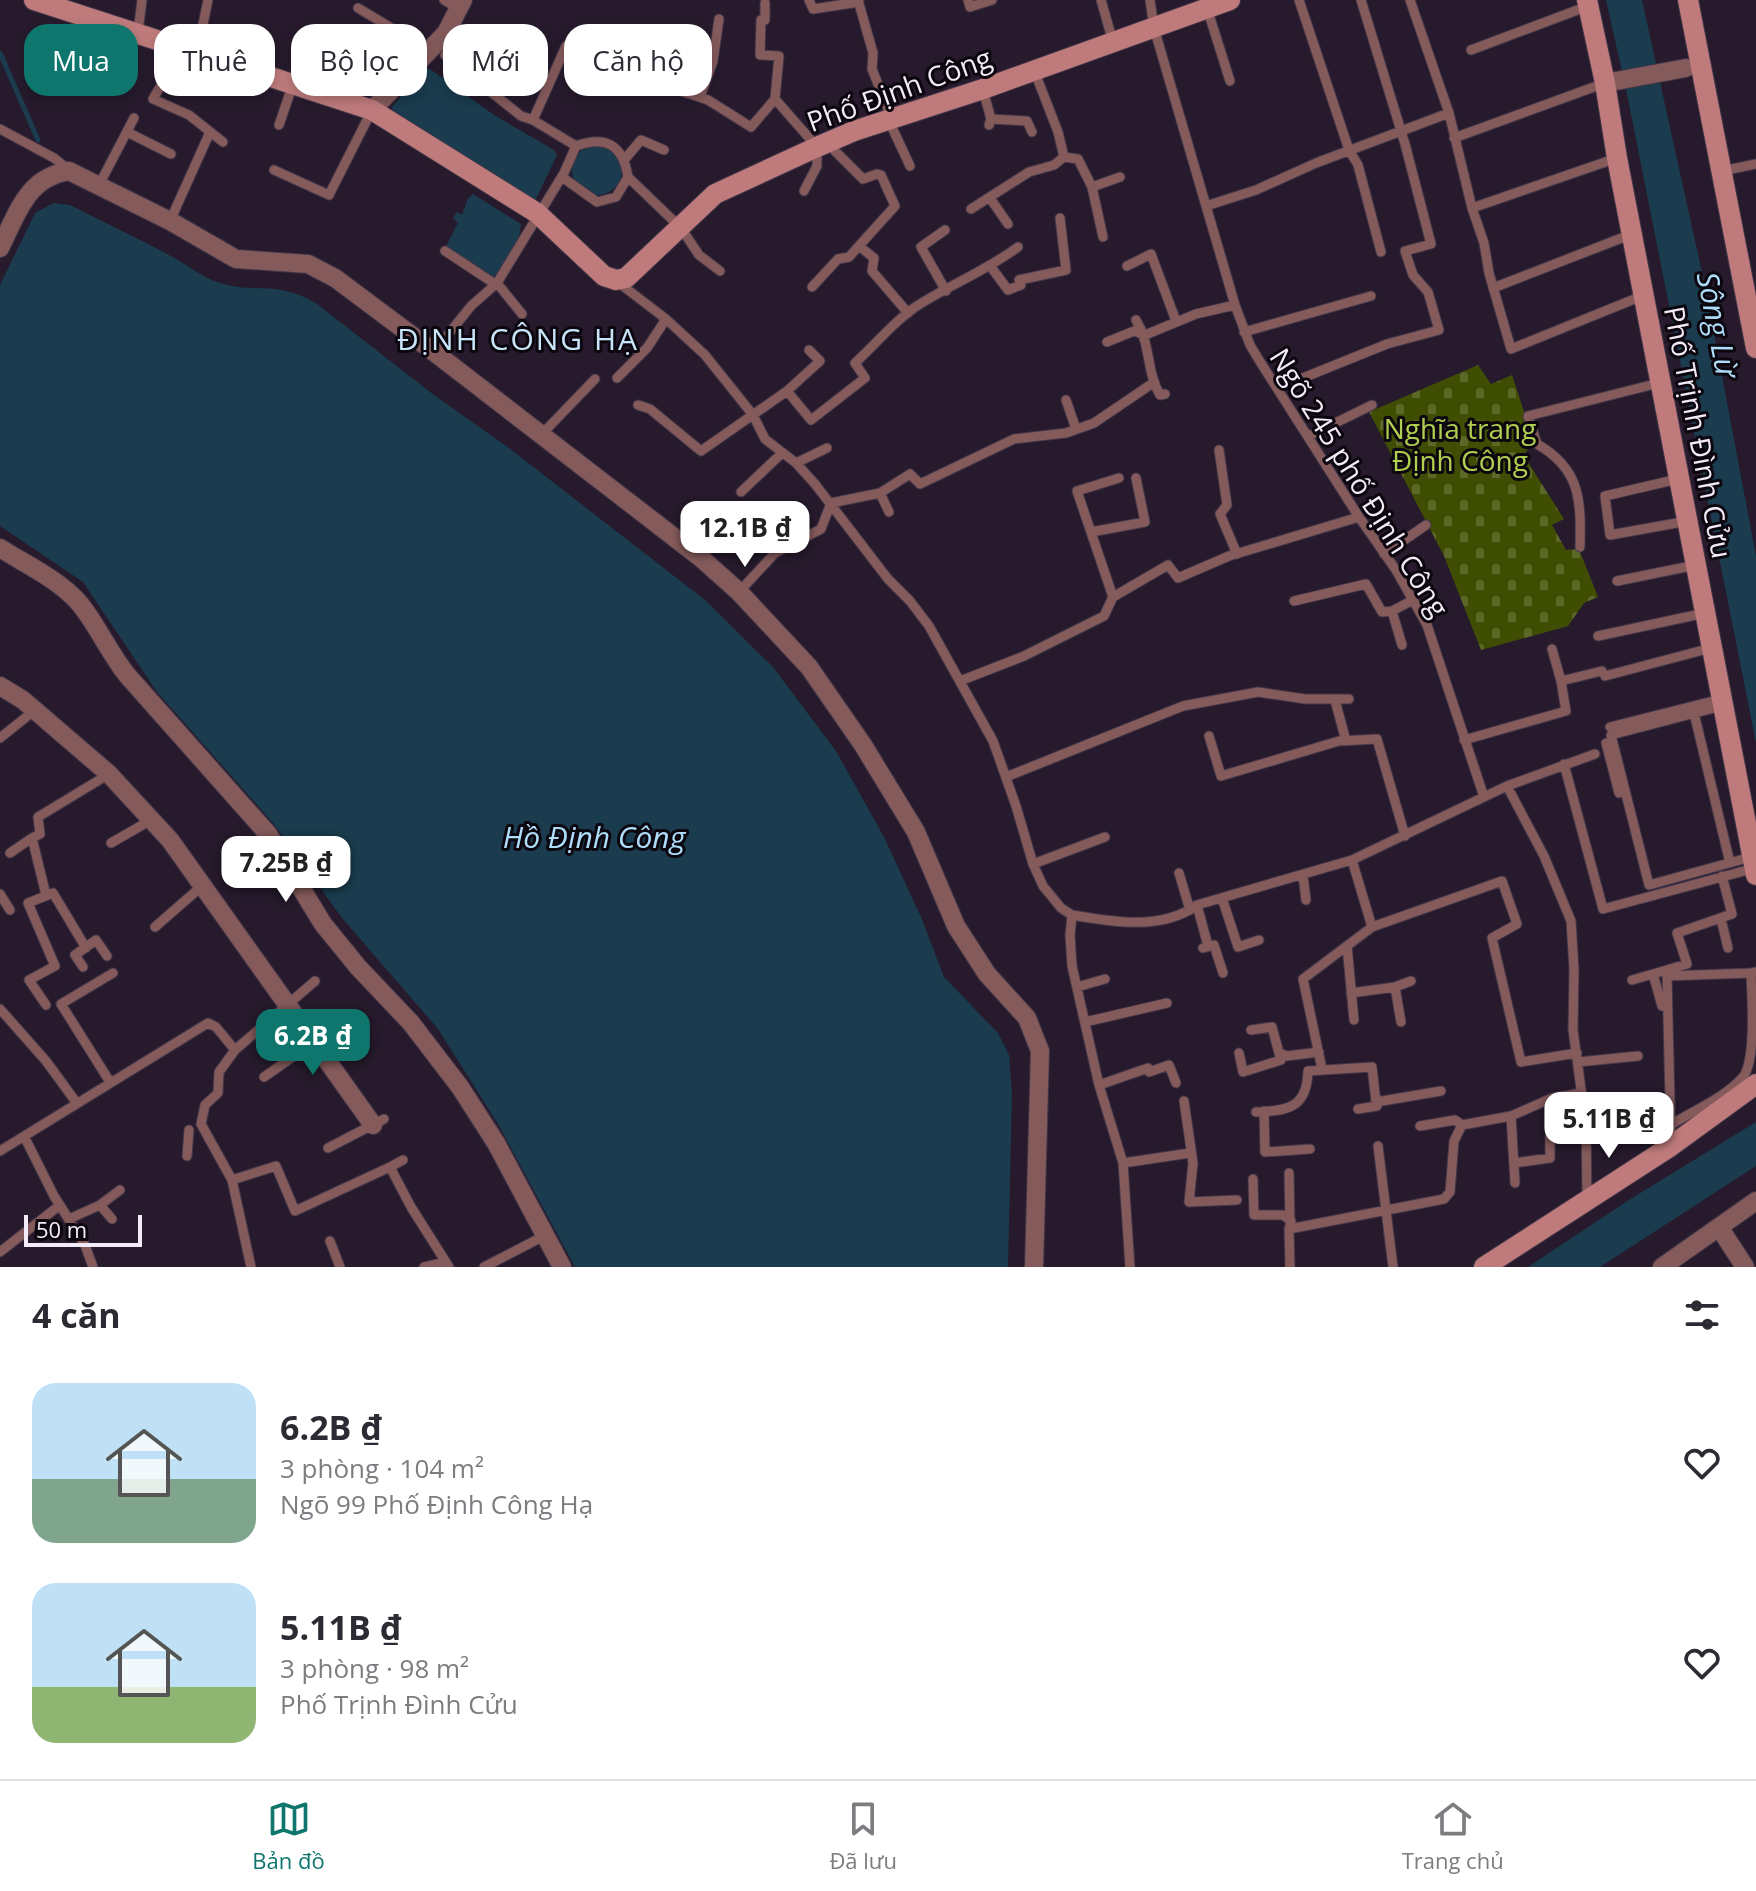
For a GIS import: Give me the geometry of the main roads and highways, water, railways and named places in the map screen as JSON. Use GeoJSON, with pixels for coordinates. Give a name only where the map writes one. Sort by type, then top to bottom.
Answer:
{"type":"FeatureCollection","features":[{"type":"Feature","properties":{"kind":"main road","name":"Phố Định Công"},"geometry":{"type":"LineString","coordinates":[[34,0],[372,110],[537,213],[604,276],[616,280],[626,278],[715,194],[822,145],[1230,0]]}},
{"type":"Feature","properties":{"kind":"main road"},"geometry":{"type":"LineString","coordinates":[[1688,0],[1686,68],[1722,171],[1756,348]]}},
{"type":"Feature","properties":{"kind":"main road","name":"Phố Trịnh Đình Cửu"},"geometry":{"type":"LineString","coordinates":[[1587,3],[1612,82],[1617,158],[1663,382],[1754,866]]}},
{"type":"Feature","properties":{"kind":"main road"},"geometry":{"type":"LineString","coordinates":[[1484,1267],[1671,1146],[1756,1084]]}},
{"type":"Feature","properties":{"kind":"water"},"geometry":{"type":"Polygon","coordinates":[[[1606,0],[1642,0],[1706,291],[1756,556],[1756,743],[1627,94],[1606,0]]]}},
{"type":"Feature","properties":{"kind":"water"},"geometry":{"type":"Polygon","coordinates":[[[427,68],[430,69],[443,78],[443,96],[468,96],[554,150],[557,155],[536,199],[531,200],[392,111],[401,96],[427,96],[427,68]]]}},
{"type":"Feature","properties":{"kind":"water"},"geometry":{"type":"Polygon","coordinates":[[[597,145],[615,152],[622,170],[615,188],[597,195],[579,188],[572,170],[579,152],[597,145]]]}},
{"type":"Feature","properties":{"kind":"water"},"geometry":{"type":"Polygon","coordinates":[[[473,194],[521,224],[518,242],[494,277],[458,257],[446,246],[458,223],[453,218],[457,212],[462,215],[468,198],[473,194]]]}},
{"type":"Feature","properties":{"kind":"water","name":"Hồ Định Công"},"geometry":{"type":"Polygon","coordinates":[[[54,203],[70,205],[217,282],[230,286],[277,289],[303,296],[317,304],[705,600],[773,667],[836,751],[884,837],[921,917],[944,977],[998,1033],[1009,1055],[1012,1093],[1008,1267],[575,1267],[498,1124],[438,1029],[342,918],[273,823],[157,692],[83,582],[0,526],[0,285],[35,213],[54,203]]]}},
{"type":"Feature","properties":{"kind":"water"},"geometry":{"type":"Polygon","coordinates":[[[1756,1122],[1756,1166],[1600,1267],[1528,1267],[1632,1198],[1756,1122]]]}},
{"type":"Feature","properties":{"kind":"waterway"},"geometry":{"type":"LineString","coordinates":[[0,53],[38,140]]}},
{"type":"Feature","properties":{"kind":"district","name":"ĐỊNH CÔNG HẠ"},"geometry":{"type":"Point","coordinates":[518,338]}},
{"type":"Feature","properties":{"kind":"water label","name":"Sông Lừ"},"geometry":{"type":"Point","coordinates":[1718,324]}},
{"type":"Feature","properties":{"kind":"park label","name":"Nghĩa trang Định Công"},"geometry":{"type":"Point","coordinates":[1460,444]}}]}
